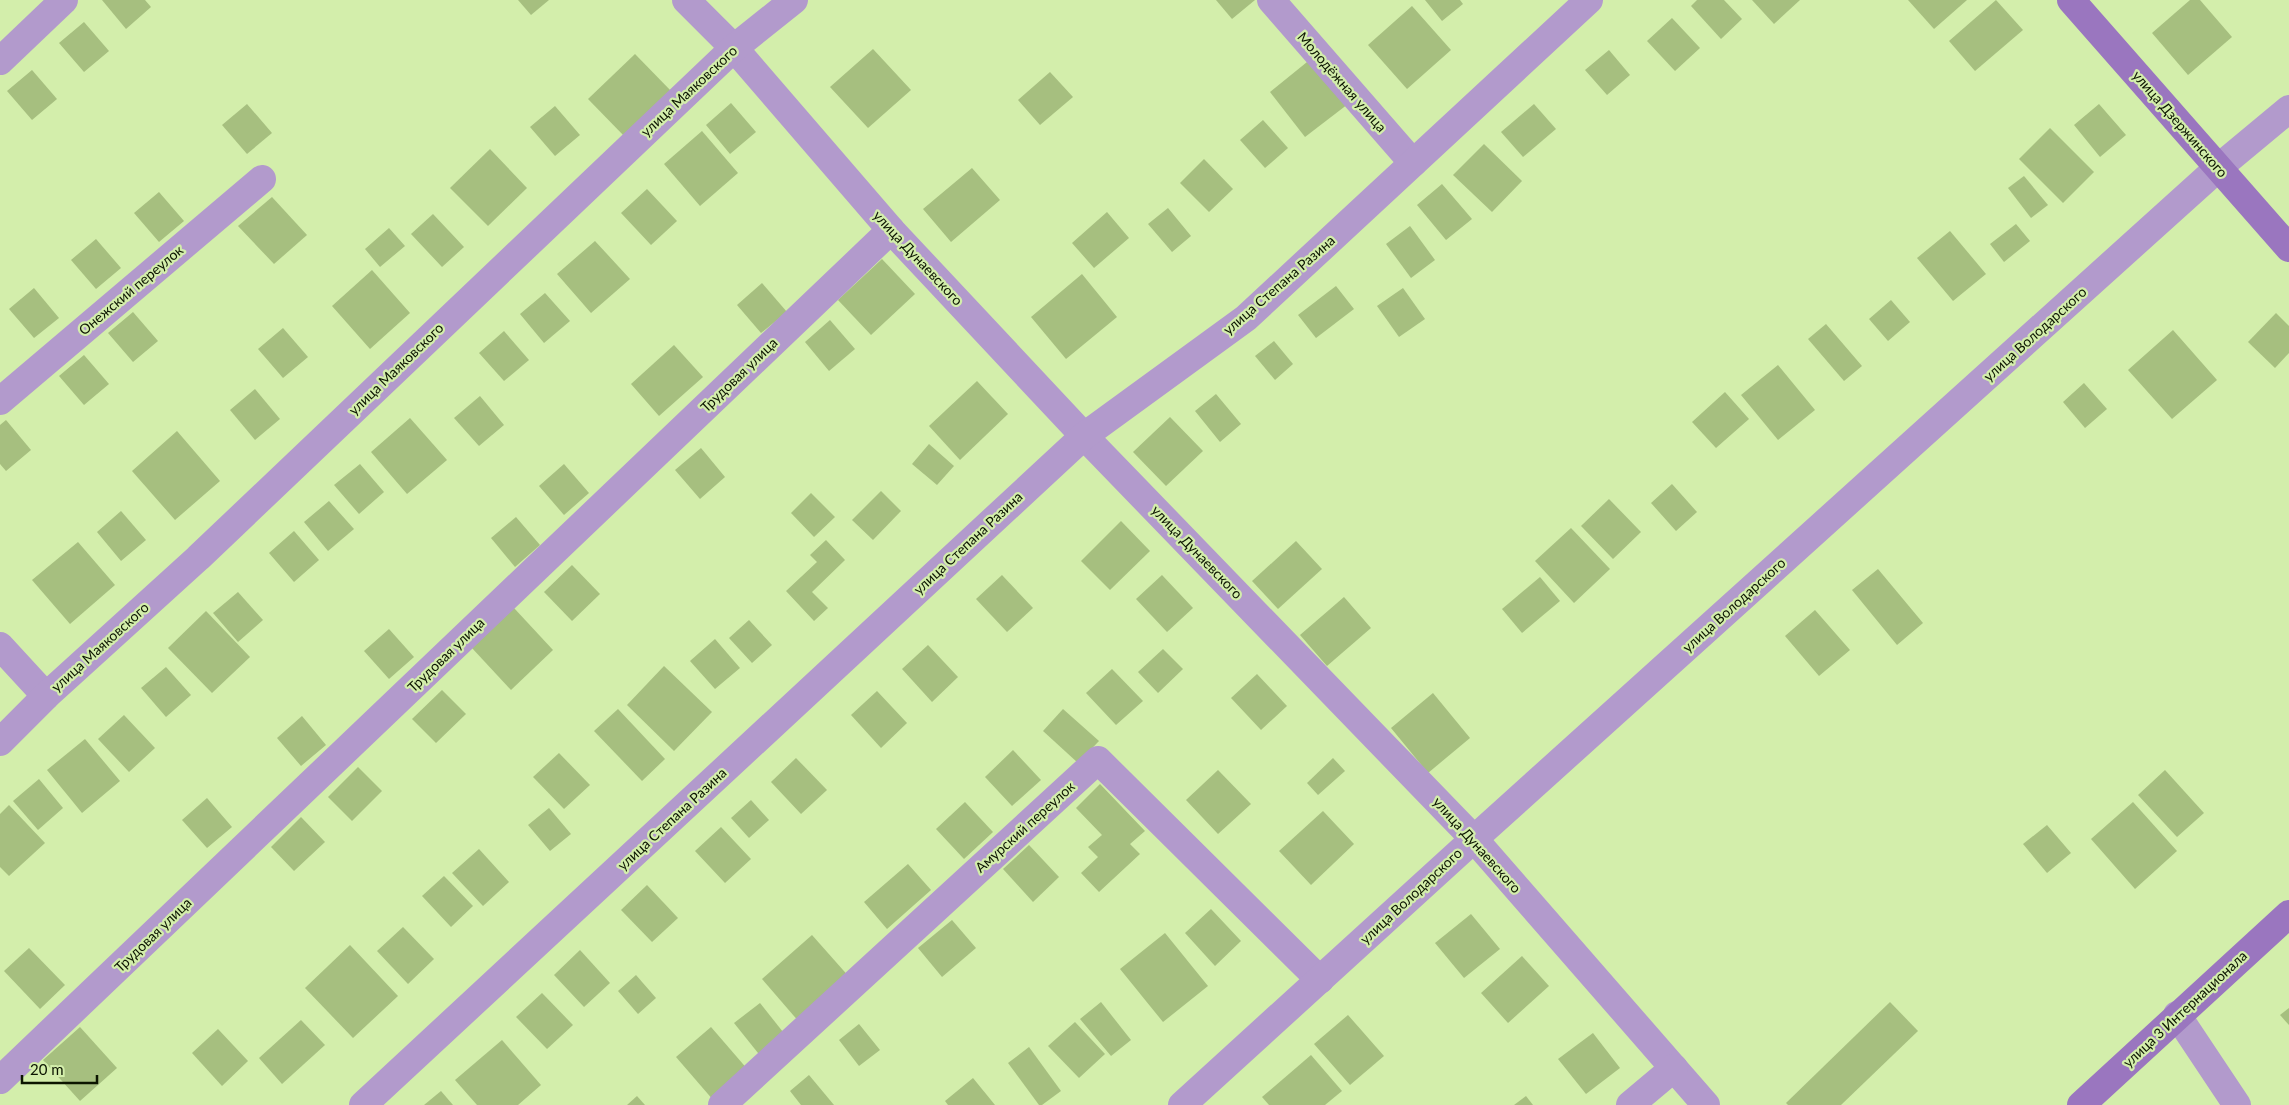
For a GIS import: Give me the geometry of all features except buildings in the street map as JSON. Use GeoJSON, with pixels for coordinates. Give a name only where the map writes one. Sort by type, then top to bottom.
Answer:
{"type":"FeatureCollection","features":[{"type":"Feature","properties":{"kind":"street"},"geometry":{"type":"LineString","coordinates":[[0,61],[64,0]]}},
{"type":"Feature","properties":{"kind":"street","name":"улица Дунаевского"},"geometry":{"type":"LineString","coordinates":[[686,0],[734,48],[891,230],[1084,436],[1474,839],[1706,1105]]}},
{"type":"Feature","properties":{"kind":"street","name":"улица Маяковского"},"geometry":{"type":"LineString","coordinates":[[0,742],[46,696],[198,558],[734,48],[794,0]]}},
{"type":"Feature","properties":{"kind":"street","name":"Молодёжная улица"},"geometry":{"type":"LineString","coordinates":[[1271,0],[1413,163]]}},
{"type":"Feature","properties":{"kind":"street","name":"улица Степана Разина"},"geometry":{"type":"LineString","coordinates":[[363,1105],[1084,436],[1246,318],[1589,0]]}},
{"type":"Feature","properties":{"kind":"street","name":"улица Дзержинского"},"geometry":{"type":"LineString","coordinates":[[2071,0],[2289,248]]}},
{"type":"Feature","properties":{"kind":"street","name":"улица Володарского"},"geometry":{"type":"LineString","coordinates":[[1182,1105],[2218,168],[2289,109]]}},
{"type":"Feature","properties":{"kind":"street","name":"Онежский переулок"},"geometry":{"type":"LineString","coordinates":[[0,401],[262,179]]}},
{"type":"Feature","properties":{"kind":"street","name":"Трудовая улица"},"geometry":{"type":"LineString","coordinates":[[0,1080],[891,230]]}},
{"type":"Feature","properties":{"kind":"street"},"geometry":{"type":"LineString","coordinates":[[0,646],[46,696]]}},
{"type":"Feature","properties":{"kind":"street","name":"Амурский переулок"},"geometry":{"type":"LineString","coordinates":[[722,1105],[1098,760],[1320,980]]}},
{"type":"Feature","properties":{"kind":"street","name":"улица 3 Интернационала"},"geometry":{"type":"LineString","coordinates":[[2081,1105],[2289,914]]}},
{"type":"Feature","properties":{"kind":"street"},"geometry":{"type":"LineString","coordinates":[[2178,1015],[2238,1105]]}},
{"type":"Feature","properties":{"kind":"street"},"geometry":{"type":"LineString","coordinates":[[1630,1105],[1674,1068]]}}]}
